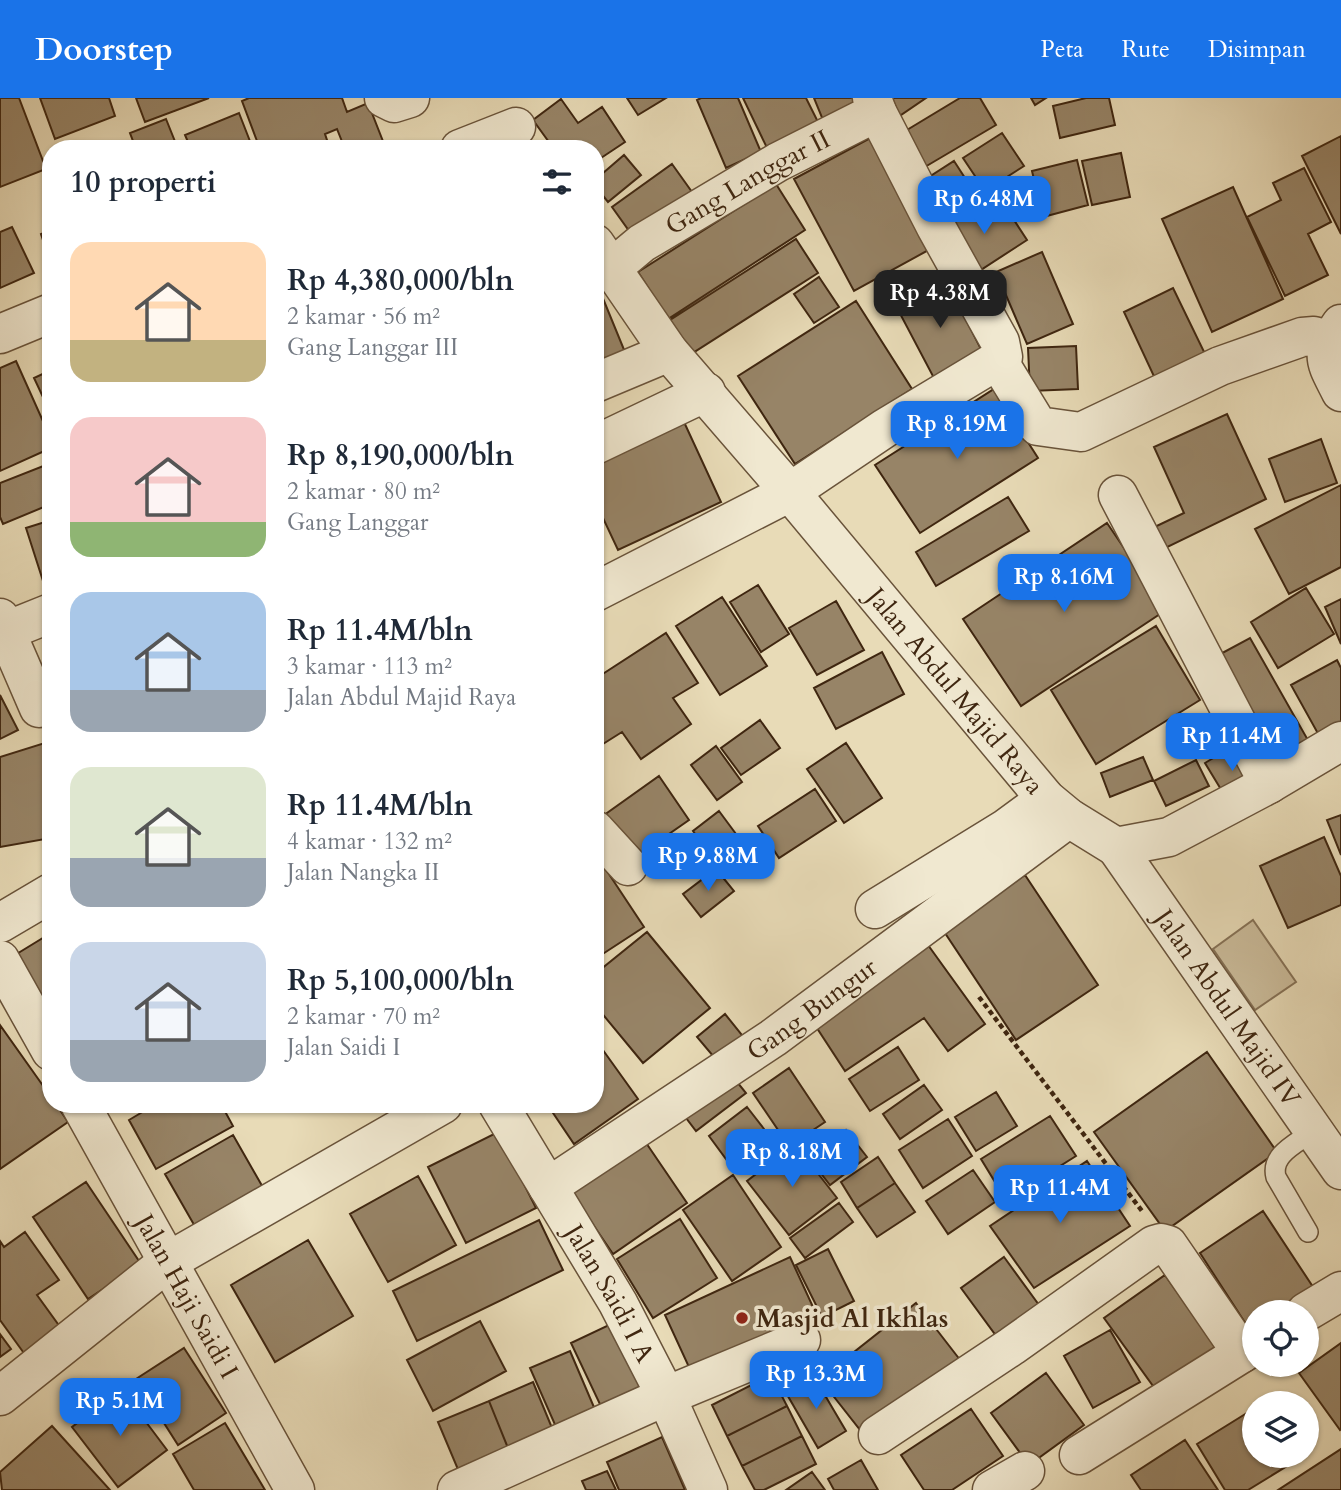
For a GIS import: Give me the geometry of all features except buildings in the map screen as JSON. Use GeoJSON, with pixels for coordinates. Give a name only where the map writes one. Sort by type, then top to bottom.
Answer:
{"type":"FeatureCollection","features":[{"type":"Feature","properties":{"kind":"street"},"geometry":{"type":"LineString","coordinates":[[384,98],[394,103],[410,98]]}},
{"type":"Feature","properties":{"kind":"street"},"geometry":{"type":"LineString","coordinates":[[604,588],[790,492],[885,428],[997,363],[1003,354],[1000,342],[936,228],[875,105]]}},
{"type":"Feature","properties":{"kind":"street","name":"Gang Langgar II"},"geometry":{"type":"LineString","coordinates":[[604,256],[642,243],[875,105]]}},
{"type":"Feature","properties":{"kind":"street"},"geometry":{"type":"LineString","coordinates":[[481,140],[515,125]]}},
{"type":"Feature","properties":{"kind":"street","name":"Jalan Abdul Majid Raya"},"geometry":{"type":"LineString","coordinates":[[604,257],[669,352],[706,392],[1057,809],[1116,847]]}},
{"type":"Feature","properties":{"kind":"street"},"geometry":{"type":"LineString","coordinates":[[0,334],[42,317]]}},
{"type":"Feature","properties":{"kind":"street"},"geometry":{"type":"LineString","coordinates":[[997,363],[1038,426],[1081,432],[1220,366],[1302,337],[1335,332],[1325,361],[1341,392]]}},
{"type":"Feature","properties":{"kind":"street"},"geometry":{"type":"LineString","coordinates":[[604,379],[669,352]]}},
{"type":"Feature","properties":{"kind":"street"},"geometry":{"type":"LineString","coordinates":[[604,441],[706,392]]}},
{"type":"Feature","properties":{"kind":"street"},"geometry":{"type":"LineString","coordinates":[[1118,495],[1269,784]]}},
{"type":"Feature","properties":{"kind":"street"},"geometry":{"type":"LineString","coordinates":[[42,614],[3,625],[39,708],[42,707]]}},
{"type":"Feature","properties":{"kind":"street"},"geometry":{"type":"LineString","coordinates":[[1116,847],[1169,838],[1341,741]]}},
{"type":"Feature","properties":{"kind":"street"},"geometry":{"type":"LineString","coordinates":[[875,909],[1005,829],[1057,809]]}},
{"type":"Feature","properties":{"kind":"street","name":"Gang Bungur"},"geometry":{"type":"LineString","coordinates":[[548,1187],[773,1038],[1057,809]]}},
{"type":"Feature","properties":{"kind":"street"},"geometry":{"type":"LineString","coordinates":[[604,840],[628,866]]}},
{"type":"Feature","properties":{"kind":"street","name":"Jalan Abdul Majid IV"},"geometry":{"type":"LineString","coordinates":[[1116,847],[1341,1170]]}},
{"type":"Feature","properties":{"kind":"street"},"geometry":{"type":"LineString","coordinates":[[0,923],[42,898]]}},
{"type":"Feature","properties":{"kind":"street"},"geometry":{"type":"LineString","coordinates":[[0,960],[42,1035]]}},
{"type":"Feature","properties":{"kind":"street","name":"Jalan Haji Saidi I"},"geometry":{"type":"LineString","coordinates":[[85,1113],[169,1261],[290,1488]]}},
{"type":"Feature","properties":{"kind":"street"},"geometry":{"type":"LineString","coordinates":[[0,1396],[169,1261],[427,1113]]}},
{"type":"Feature","properties":{"kind":"street","name":"Jalan Saidi I A"},"geometry":{"type":"LineString","coordinates":[[503,1113],[618,1303],[666,1396],[708,1490]]}},
{"type":"Feature","properties":{"kind":"street"},"geometry":{"type":"LineString","coordinates":[[878,1435],[1012,1346],[1154,1245],[1161,1243],[1168,1245],[1242,1341]]}},
{"type":"Feature","properties":{"kind":"street"},"geometry":{"type":"LineString","coordinates":[[1319,1304],[1341,1290]]}},
{"type":"Feature","properties":{"kind":"street"},"geometry":{"type":"LineString","coordinates":[[457,1490],[666,1396],[801,1340]]}},
{"type":"Feature","properties":{"kind":"street"},"geometry":{"type":"LineString","coordinates":[[1079,1455],[1242,1353]]}},
{"type":"Feature","properties":{"kind":"lane"},"geometry":{"type":"LineString","coordinates":[[1308,1232],[1276,1177],[1274,1168],[1279,1157],[1313,1131]]}},
{"type":"Feature","properties":{"kind":"path"},"geometry":{"type":"LineString","coordinates":[[979,997],[1168,1245]]}},
{"type":"Feature","properties":{"kind":"shaded area"},"geometry":{"type":"Polygon","coordinates":[[[1253,920],[1296,982],[1255,1010],[1213,949],[1253,920]]]}},
{"type":"Feature","properties":{"kind":"place","name":"Masjid Al Ikhlas"},"geometry":{"type":"Point","coordinates":[742,1318]}}]}
